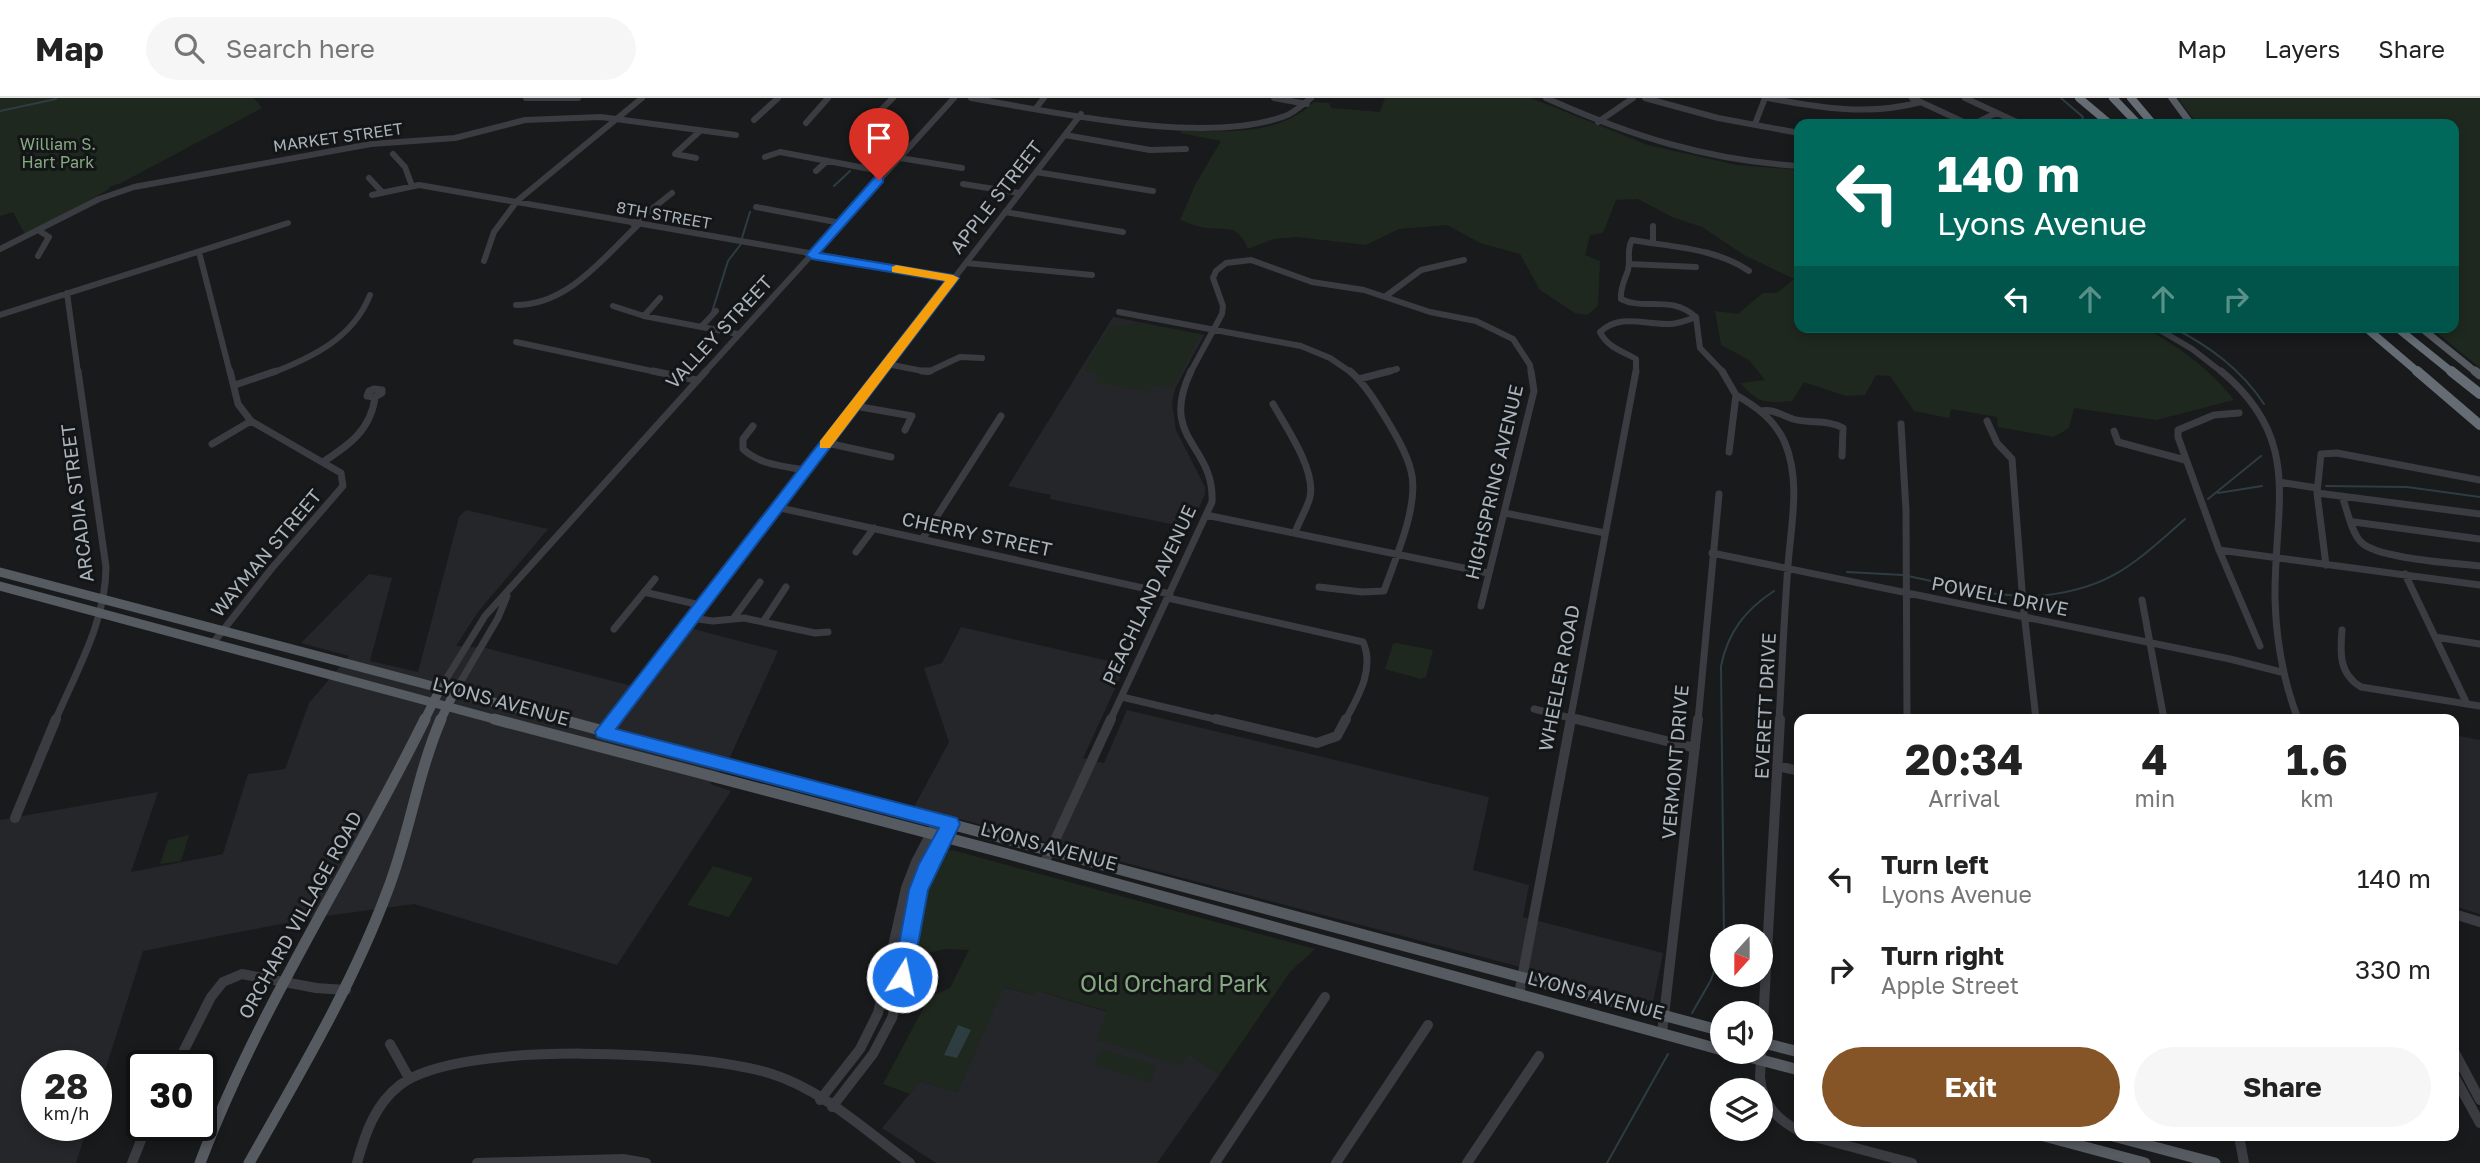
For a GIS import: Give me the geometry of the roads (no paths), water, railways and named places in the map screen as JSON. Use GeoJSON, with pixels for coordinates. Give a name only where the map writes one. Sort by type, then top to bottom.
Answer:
{"type":"FeatureCollection","features":[{"type":"Feature","properties":{"kind":"highway"},"geometry":{"type":"LineString","coordinates":[[2079,98],[2106,119]]}},
{"type":"Feature","properties":{"kind":"highway"},"geometry":{"type":"LineString","coordinates":[[2090,98],[2109,119]]}},
{"type":"Feature","properties":{"kind":"highway"},"geometry":{"type":"LineString","coordinates":[[2113,98],[2133,119]]}},
{"type":"Feature","properties":{"kind":"highway"},"geometry":{"type":"LineString","coordinates":[[2131,98],[2149,119]]}},
{"type":"Feature","properties":{"kind":"highway"},"geometry":{"type":"LineString","coordinates":[[2372,333],[2480,425]]}},
{"type":"Feature","properties":{"kind":"highway"},"geometry":{"type":"LineString","coordinates":[[2404,333],[2480,394]]}},
{"type":"Feature","properties":{"kind":"main road"},"geometry":{"type":"LineString","coordinates":[[2172,98],[2187,119]]}},
{"type":"Feature","properties":{"kind":"main road"},"geometry":{"type":"LineString","coordinates":[[2428,333],[2480,375]]}},
{"type":"Feature","properties":{"kind":"main road","name":"LYONS AVENUE"},"geometry":{"type":"LineString","coordinates":[[0,572],[939,820],[1710,1028]]}},
{"type":"Feature","properties":{"kind":"main road","name":"LYONS AVENUE"},"geometry":{"type":"LineString","coordinates":[[0,586],[1044,864],[1710,1046]]}},
{"type":"Feature","properties":{"kind":"main road","name":"ORCHARD VILLAGE ROAD"},"geometry":{"type":"LineString","coordinates":[[200,1163],[242,1063],[283,982],[362,844],[440,689]]}},
{"type":"Feature","properties":{"kind":"main road"},"geometry":{"type":"LineString","coordinates":[[249,1163],[346,990],[388,890],[421,769],[454,693]]}},
{"type":"Feature","properties":{"kind":"main road"},"geometry":{"type":"LineString","coordinates":[[698,773],[713,761]]}},
{"type":"Feature","properties":{"kind":"main road"},"geometry":{"type":"LineString","coordinates":[[1773,1045],[1794,1051]]}},
{"type":"Feature","properties":{"kind":"main road"},"geometry":{"type":"LineString","coordinates":[[1773,1063],[1794,1069]]}},
{"type":"Feature","properties":{"kind":"main road"},"geometry":{"type":"LineString","coordinates":[[2081,1141],[2145,1163]]}},
{"type":"Feature","properties":{"kind":"main road"},"geometry":{"type":"LineString","coordinates":[[2132,1141],[2215,1163]]}},
{"type":"Feature","properties":{"kind":"street"},"geometry":{"type":"LineString","coordinates":[[526,98],[578,98]]}},
{"type":"Feature","properties":{"kind":"street"},"geometry":{"type":"LineString","coordinates":[[484,261],[494,232],[517,201],[642,98]]}},
{"type":"Feature","properties":{"kind":"street"},"geometry":{"type":"LineString","coordinates":[[754,120],[778,98]]}},
{"type":"Feature","properties":{"kind":"street"},"geometry":{"type":"LineString","coordinates":[[806,123],[828,98]]}},
{"type":"Feature","properties":{"kind":"street"},"geometry":{"type":"LineString","coordinates":[[879,113],[894,98]]}},
{"type":"Feature","properties":{"kind":"street","name":"VALLEY STREET"},"geometry":{"type":"LineString","coordinates":[[440,689],[485,616],[954,98]]}},
{"type":"Feature","properties":{"kind":"street"},"geometry":{"type":"LineString","coordinates":[[971,98],[1177,126],[1240,128],[1277,121],[1309,101]]}},
{"type":"Feature","properties":{"kind":"street"},"geometry":{"type":"LineString","coordinates":[[1036,108],[1044,98]]}},
{"type":"Feature","properties":{"kind":"street"},"geometry":{"type":"LineString","coordinates":[[1274,98],[1309,101]]}},
{"type":"Feature","properties":{"kind":"street"},"geometry":{"type":"LineString","coordinates":[[1546,98],[1624,133],[1687,152],[1764,165],[1794,166]]}},
{"type":"Feature","properties":{"kind":"street"},"geometry":{"type":"LineString","coordinates":[[1598,122],[1633,98]]}},
{"type":"Feature","properties":{"kind":"street"},"geometry":{"type":"LineString","coordinates":[[1645,98],[1718,118],[1794,132]]}},
{"type":"Feature","properties":{"kind":"street"},"geometry":{"type":"LineString","coordinates":[[1755,124],[1766,98],[1812,106],[1899,110],[1921,102]]}},
{"type":"Feature","properties":{"kind":"street"},"geometry":{"type":"LineString","coordinates":[[1912,98],[1957,119]]}},
{"type":"Feature","properties":{"kind":"street"},"geometry":{"type":"LineString","coordinates":[[1965,98],[2010,119]]}},
{"type":"Feature","properties":{"kind":"street"},"geometry":{"type":"LineString","coordinates":[[1984,119],[1996,113]]}},
{"type":"Feature","properties":{"kind":"street","name":"APPLE STREET"},"geometry":{"type":"LineString","coordinates":[[603,732],[1081,114]]}},
{"type":"Feature","properties":{"kind":"street","name":"MARKET STREET"},"geometry":{"type":"LineString","coordinates":[[0,248],[41,232],[108,194],[134,187],[386,142],[455,138],[517,121],[589,117],[736,135]]}},
{"type":"Feature","properties":{"kind":"street"},"geometry":{"type":"LineString","coordinates":[[696,158],[675,154],[700,131]]}},
{"type":"Feature","properties":{"kind":"street"},"geometry":{"type":"LineString","coordinates":[[1065,135],[1150,150],[1186,149]]}},
{"type":"Feature","properties":{"kind":"street"},"geometry":{"type":"LineString","coordinates":[[765,157],[780,152],[886,173]]}},
{"type":"Feature","properties":{"kind":"street"},"geometry":{"type":"LineString","coordinates":[[393,154],[405,167],[412,186]]}},
{"type":"Feature","properties":{"kind":"street"},"geometry":{"type":"LineString","coordinates":[[900,158],[962,169]]}},
{"type":"Feature","properties":{"kind":"street"},"geometry":{"type":"LineString","coordinates":[[816,171],[827,161]]}},
{"type":"Feature","properties":{"kind":"street"},"geometry":{"type":"LineString","coordinates":[[1036,172],[1153,191]]}},
{"type":"Feature","properties":{"kind":"street"},"geometry":{"type":"LineString","coordinates":[[369,178],[382,192]]}},
{"type":"Feature","properties":{"kind":"street"},"geometry":{"type":"LineString","coordinates":[[963,184],[1020,193]]}},
{"type":"Feature","properties":{"kind":"street","name":"8TH STREET"},"geometry":{"type":"LineString","coordinates":[[372,195],[412,186],[517,201],[635,224],[953,278]]}},
{"type":"Feature","properties":{"kind":"street"},"geometry":{"type":"LineString","coordinates":[[516,305],[532,305],[564,294],[635,224],[672,193]]}},
{"type":"Feature","properties":{"kind":"street"},"geometry":{"type":"LineString","coordinates":[[756,207],[841,223]]}},
{"type":"Feature","properties":{"kind":"street"},"geometry":{"type":"LineString","coordinates":[[1005,212],[1123,232]]}},
{"type":"Feature","properties":{"kind":"street"},"geometry":{"type":"LineString","coordinates":[[0,315],[288,223]]}},
{"type":"Feature","properties":{"kind":"street"},"geometry":{"type":"LineString","coordinates":[[1653,226],[1653,242]]}},
{"type":"Feature","properties":{"kind":"street"},"geometry":{"type":"LineString","coordinates":[[38,256],[50,237],[41,232]]}},
{"type":"Feature","properties":{"kind":"street"},"geometry":{"type":"LineString","coordinates":[[1729,452],[1737,395],[1728,377],[1700,348],[1696,317],[1692,312],[1681,308],[1651,302],[1634,304],[1621,299],[1621,283],[1630,264],[1627,253],[1632,240],[1709,253],[1739,264],[1749,271]]}},
{"type":"Feature","properties":{"kind":"street"},"geometry":{"type":"LineString","coordinates":[[199,252],[238,404],[250,421],[212,444]]}},
{"type":"Feature","properties":{"kind":"street","name":"PEACHLAND AVENUE"},"geometry":{"type":"LineString","coordinates":[[1044,864],[1212,502],[1213,487],[1184,429],[1179,409],[1184,388],[1214,330],[1223,306],[1213,278],[1221,267],[1236,260],[1251,260],[1312,282],[1385,296]]}},
{"type":"Feature","properties":{"kind":"street"},"geometry":{"type":"LineString","coordinates":[[1385,296],[1404,279],[1422,269],[1442,262],[1464,260]]}},
{"type":"Feature","properties":{"kind":"street"},"geometry":{"type":"LineString","coordinates":[[965,263],[1008,270],[1050,270],[1092,275]]}},
{"type":"Feature","properties":{"kind":"street"},"geometry":{"type":"LineString","coordinates":[[1630,264],[1651,267],[1682,264],[1696,267]]}},
{"type":"Feature","properties":{"kind":"street","name":"ARCADIA STREET"},"geometry":{"type":"LineString","coordinates":[[15,818],[100,614],[106,568],[67,293]]}},
{"type":"Feature","properties":{"kind":"street"},"geometry":{"type":"LineString","coordinates":[[235,385],[280,370],[338,339],[363,316],[370,295]]}},
{"type":"Feature","properties":{"kind":"street","name":"HIGHSPRING AVENUE"},"geometry":{"type":"LineString","coordinates":[[1385,296],[1422,310],[1495,328],[1513,339],[1530,365],[1534,391],[1481,606]]}},
{"type":"Feature","properties":{"kind":"street"},"geometry":{"type":"LineString","coordinates":[[644,316],[660,298]]}},
{"type":"Feature","properties":{"kind":"street"},"geometry":{"type":"LineString","coordinates":[[613,306],[644,316],[738,334]]}},
{"type":"Feature","properties":{"kind":"street"},"geometry":{"type":"LineString","coordinates":[[701,327],[716,311]]}},
{"type":"Feature","properties":{"kind":"street"},"geometry":{"type":"LineString","coordinates":[[1119,312],[1301,346],[1324,353],[1359,379],[1405,451],[1414,477],[1412,500],[1384,590],[1375,594],[1349,588],[1319,587]]}},
{"type":"Feature","properties":{"kind":"street","name":"WHEELER ROAD"},"geometry":{"type":"LineString","coordinates":[[1519,994],[1636,370],[1636,359],[1602,339],[1600,332],[1606,324],[1628,321],[1671,324],[1696,317]]}},
{"type":"Feature","properties":{"kind":"street"},"geometry":{"type":"LineString","coordinates":[[2164,333],[2207,360],[2244,394],[2272,438],[2279,463],[2275,616],[2281,672],[2296,714]]}},
{"type":"Feature","properties":{"kind":"street"},"geometry":{"type":"LineString","coordinates":[[516,342],[696,380]]}},
{"type":"Feature","properties":{"kind":"street"},"geometry":{"type":"LineString","coordinates":[[887,364],[928,372],[960,357],[982,358]]}},
{"type":"Feature","properties":{"kind":"street"},"geometry":{"type":"LineString","coordinates":[[1359,379],[1397,369]]}},
{"type":"Feature","properties":{"kind":"street","name":"EVERETT DRIVE"},"geometry":{"type":"LineString","coordinates":[[1737,395],[1761,411],[1775,425],[1792,462],[1793,515],[1764,1001]]}},
{"type":"Feature","properties":{"kind":"street"},"geometry":{"type":"LineString","coordinates":[[323,461],[365,432],[371,422],[374,397]]}},
{"type":"Feature","properties":{"kind":"street"},"geometry":{"type":"LineString","coordinates":[[1273,404],[1307,468],[1311,485],[1310,496],[1294,533]]}},
{"type":"Feature","properties":{"kind":"street"},"geometry":{"type":"LineString","coordinates":[[855,406],[912,416],[905,430]]}},
{"type":"Feature","properties":{"kind":"street"},"geometry":{"type":"LineString","coordinates":[[1761,411],[1774,410],[1797,420],[1837,424],[1843,428],[1842,456]]}},
{"type":"Feature","properties":{"kind":"street"},"geometry":{"type":"LineString","coordinates":[[2239,412],[2214,415],[2178,430],[2178,437],[2220,550],[2260,646]]}},
{"type":"Feature","properties":{"kind":"street"},"geometry":{"type":"LineString","coordinates":[[923,538],[1001,416]]}},
{"type":"Feature","properties":{"kind":"street","name":"WAYMAN STREET"},"geometry":{"type":"LineString","coordinates":[[213,643],[221,630],[343,486],[341,473],[250,421]]}},
{"type":"Feature","properties":{"kind":"street"},"geometry":{"type":"LineString","coordinates":[[1987,421],[1997,443],[2012,459],[2023,603],[2035,714]]}},
{"type":"Feature","properties":{"kind":"street"},"geometry":{"type":"LineString","coordinates":[[1901,424],[1906,512],[1907,714]]}},
{"type":"Feature","properties":{"kind":"street"},"geometry":{"type":"LineString","coordinates":[[753,426],[743,439],[743,449],[748,455],[757,460],[805,470]]}},
{"type":"Feature","properties":{"kind":"street"},"geometry":{"type":"LineString","coordinates":[[2114,431],[2118,442],[2185,460]]}},
{"type":"Feature","properties":{"kind":"street"},"geometry":{"type":"LineString","coordinates":[[827,443],[891,457]]}},
{"type":"Feature","properties":{"kind":"street"},"geometry":{"type":"LineString","coordinates":[[2326,565],[2317,491],[2321,454],[2327,452],[2480,480]]}},
{"type":"Feature","properties":{"kind":"street"},"geometry":{"type":"LineString","coordinates":[[2279,482],[2342,496],[2480,514]]}},
{"type":"Feature","properties":{"kind":"street","name":"VERMONT DRIVE"},"geometry":{"type":"LineString","coordinates":[[1662,1033],[1695,748],[1719,494]]}},
{"type":"Feature","properties":{"kind":"street"},"geometry":{"type":"LineString","coordinates":[[2342,496],[2358,537],[2369,549],[2387,554],[2480,566]]}},
{"type":"Feature","properties":{"kind":"street","name":"CHERRY STREET"},"geometry":{"type":"LineString","coordinates":[[776,507],[923,538],[1363,642],[1370,659],[1357,698],[1337,736],[1317,743],[1122,697]]}},
{"type":"Feature","properties":{"kind":"street"},"geometry":{"type":"LineString","coordinates":[[1505,513],[1605,533]]}},
{"type":"Feature","properties":{"kind":"street"},"geometry":{"type":"LineString","coordinates":[[1206,514],[1488,573]]}},
{"type":"Feature","properties":{"kind":"street"},"geometry":{"type":"LineString","coordinates":[[2354,522],[2480,539]]}},
{"type":"Feature","properties":{"kind":"street"},"geometry":{"type":"LineString","coordinates":[[856,552],[874,528]]}},
{"type":"Feature","properties":{"kind":"street"},"geometry":{"type":"LineString","coordinates":[[2220,550],[2480,585]]}},
{"type":"Feature","properties":{"kind":"street","name":"POWELL DRIVE"},"geometry":{"type":"LineString","coordinates":[[1712,553],[2150,642],[2281,672]]}},
{"type":"Feature","properties":{"kind":"street"},"geometry":{"type":"LineString","coordinates":[[2405,574],[2467,704]]}},
{"type":"Feature","properties":{"kind":"street"},"geometry":{"type":"LineString","coordinates":[[614,629],[655,579]]}},
{"type":"Feature","properties":{"kind":"street"},"geometry":{"type":"LineString","coordinates":[[733,619],[760,582]]}},
{"type":"Feature","properties":{"kind":"street"},"geometry":{"type":"LineString","coordinates":[[763,622],[786,587]]}},
{"type":"Feature","properties":{"kind":"street","name":"VALLEY STREET"},"geometry":{"type":"LineString","coordinates":[[454,693],[498,618],[509,590]]}},
{"type":"Feature","properties":{"kind":"street"},"geometry":{"type":"LineString","coordinates":[[644,592],[700,605]]}},
{"type":"Feature","properties":{"kind":"street"},"geometry":{"type":"LineString","coordinates":[[2142,600],[2163,714]]}},
{"type":"Feature","properties":{"kind":"street"},"geometry":{"type":"LineString","coordinates":[[690,618],[713,621],[744,618],[815,633],[828,632]]}},
{"type":"Feature","properties":{"kind":"street"},"geometry":{"type":"LineString","coordinates":[[2342,630],[2340,655],[2351,683],[2361,687],[2480,706]]}},
{"type":"Feature","properties":{"kind":"street"},"geometry":{"type":"LineString","coordinates":[[2435,637],[2480,644]]}},
{"type":"Feature","properties":{"kind":"street"},"geometry":{"type":"LineString","coordinates":[[1534,709],[1695,748]]}},
{"type":"Feature","properties":{"kind":"street"},"geometry":{"type":"LineString","coordinates":[[1778,766],[1794,770]]}},
{"type":"Feature","properties":{"kind":"street"},"geometry":{"type":"LineString","coordinates":[[832,1107],[866,1065],[891,1020],[899,995],[918,890],[937,836],[939,820]]}},
{"type":"Feature","properties":{"kind":"street"},"geometry":{"type":"LineString","coordinates":[[820,1100],[858,1052],[871,1030],[888,979],[905,890],[937,836],[951,824]]}},
{"type":"Feature","properties":{"kind":"street"},"geometry":{"type":"LineString","coordinates":[[2459,916],[2480,922]]}},
{"type":"Feature","properties":{"kind":"street"},"geometry":{"type":"LineString","coordinates":[[184,1050],[211,997],[223,982],[242,974],[346,990]]}},
{"type":"Feature","properties":{"kind":"street"},"geometry":{"type":"LineString","coordinates":[[1215,1163],[1325,997]]}},
{"type":"Feature","properties":{"kind":"street"},"geometry":{"type":"LineString","coordinates":[[1336,1163],[1428,1025]]}},
{"type":"Feature","properties":{"kind":"street"},"geometry":{"type":"LineString","coordinates":[[390,1044],[409,1078]]}},
{"type":"Feature","properties":{"kind":"street"},"geometry":{"type":"LineString","coordinates":[[357,1163],[369,1121],[385,1099],[409,1078],[432,1068],[522,1056],[677,1057],[748,1065],[776,1075],[832,1107],[910,1163]]}},
{"type":"Feature","properties":{"kind":"street"},"geometry":{"type":"LineString","coordinates":[[1467,1163],[1539,1056]]}},
{"type":"Feature","properties":{"kind":"street"},"geometry":{"type":"LineString","coordinates":[[2459,1060],[2480,1100]]}},
{"type":"Feature","properties":{"kind":"street","name":"EVERETT DRIVE"},"geometry":{"type":"LineString","coordinates":[[1760,1064],[1760,1084],[1766,1102],[1777,1117],[1794,1128]]}},
{"type":"Feature","properties":{"kind":"street"},"geometry":{"type":"LineString","coordinates":[[2459,1085],[2480,1123]]}},
{"type":"Feature","properties":{"kind":"street"},"geometry":{"type":"LineString","coordinates":[[132,1163],[141,1141]]}},
{"type":"Feature","properties":{"kind":"street"},"geometry":{"type":"LineString","coordinates":[[1830,1141],[1912,1163]]}},
{"type":"Feature","properties":{"kind":"street"},"geometry":{"type":"LineString","coordinates":[[2240,1141],[2244,1163]]}},
{"type":"Feature","properties":{"kind":"street"},"geometry":{"type":"LineString","coordinates":[[477,1163],[623,1159],[646,1163]]}},
{"type":"Feature","properties":{"kind":"waterway"},"geometry":{"type":"LineString","coordinates":[[2061,98],[2082,119]]}},
{"type":"Feature","properties":{"kind":"waterway"},"geometry":{"type":"LineString","coordinates":[[0,111],[56,99]]}},
{"type":"Feature","properties":{"kind":"waterway"},"geometry":{"type":"LineString","coordinates":[[834,186],[850,171]]}},
{"type":"Feature","properties":{"kind":"waterway"},"geometry":{"type":"LineString","coordinates":[[742,238],[750,212]]}},
{"type":"Feature","properties":{"kind":"waterway"},"geometry":{"type":"LineString","coordinates":[[712,312],[728,261],[741,244]]}},
{"type":"Feature","properties":{"kind":"waterway"},"geometry":{"type":"LineString","coordinates":[[2183,333],[2235,369],[2264,404]]}},
{"type":"Feature","properties":{"kind":"waterway"},"geometry":{"type":"LineString","coordinates":[[2208,499],[2261,456]]}},
{"type":"Feature","properties":{"kind":"waterway"},"geometry":{"type":"LineString","coordinates":[[2218,493],[2262,486]]}},
{"type":"Feature","properties":{"kind":"waterway"},"geometry":{"type":"LineString","coordinates":[[2326,486],[2407,487],[2480,497]]}},
{"type":"Feature","properties":{"kind":"waterway"},"geometry":{"type":"LineString","coordinates":[[2025,597],[2052,595],[2095,584],[2130,565],[2185,519]]}},
{"type":"Feature","properties":{"kind":"waterway"},"geometry":{"type":"LineString","coordinates":[[1847,572],[1903,575]]}},
{"type":"Feature","properties":{"kind":"waterway"},"geometry":{"type":"LineString","coordinates":[[1908,576],[1987,593],[2020,596]]}},
{"type":"Feature","properties":{"kind":"waterway"},"geometry":{"type":"LineString","coordinates":[[1724,924],[1721,666],[1728,643],[1739,623],[1754,606],[1774,591]]}},
{"type":"Feature","properties":{"kind":"waterway"},"geometry":{"type":"LineString","coordinates":[[1692,1013],[1710,982]]}},
{"type":"Feature","properties":{"kind":"waterway"},"geometry":{"type":"LineString","coordinates":[[1607,1163],[1668,1054]]}},
{"type":"Feature","properties":{"kind":"park label","name":"William S. Hart Park"},"geometry":{"type":"Point","coordinates":[58,153]}},
{"type":"Feature","properties":{"kind":"park label","name":"Old Orchard Park"},"geometry":{"type":"Point","coordinates":[1174,984]}}]}
